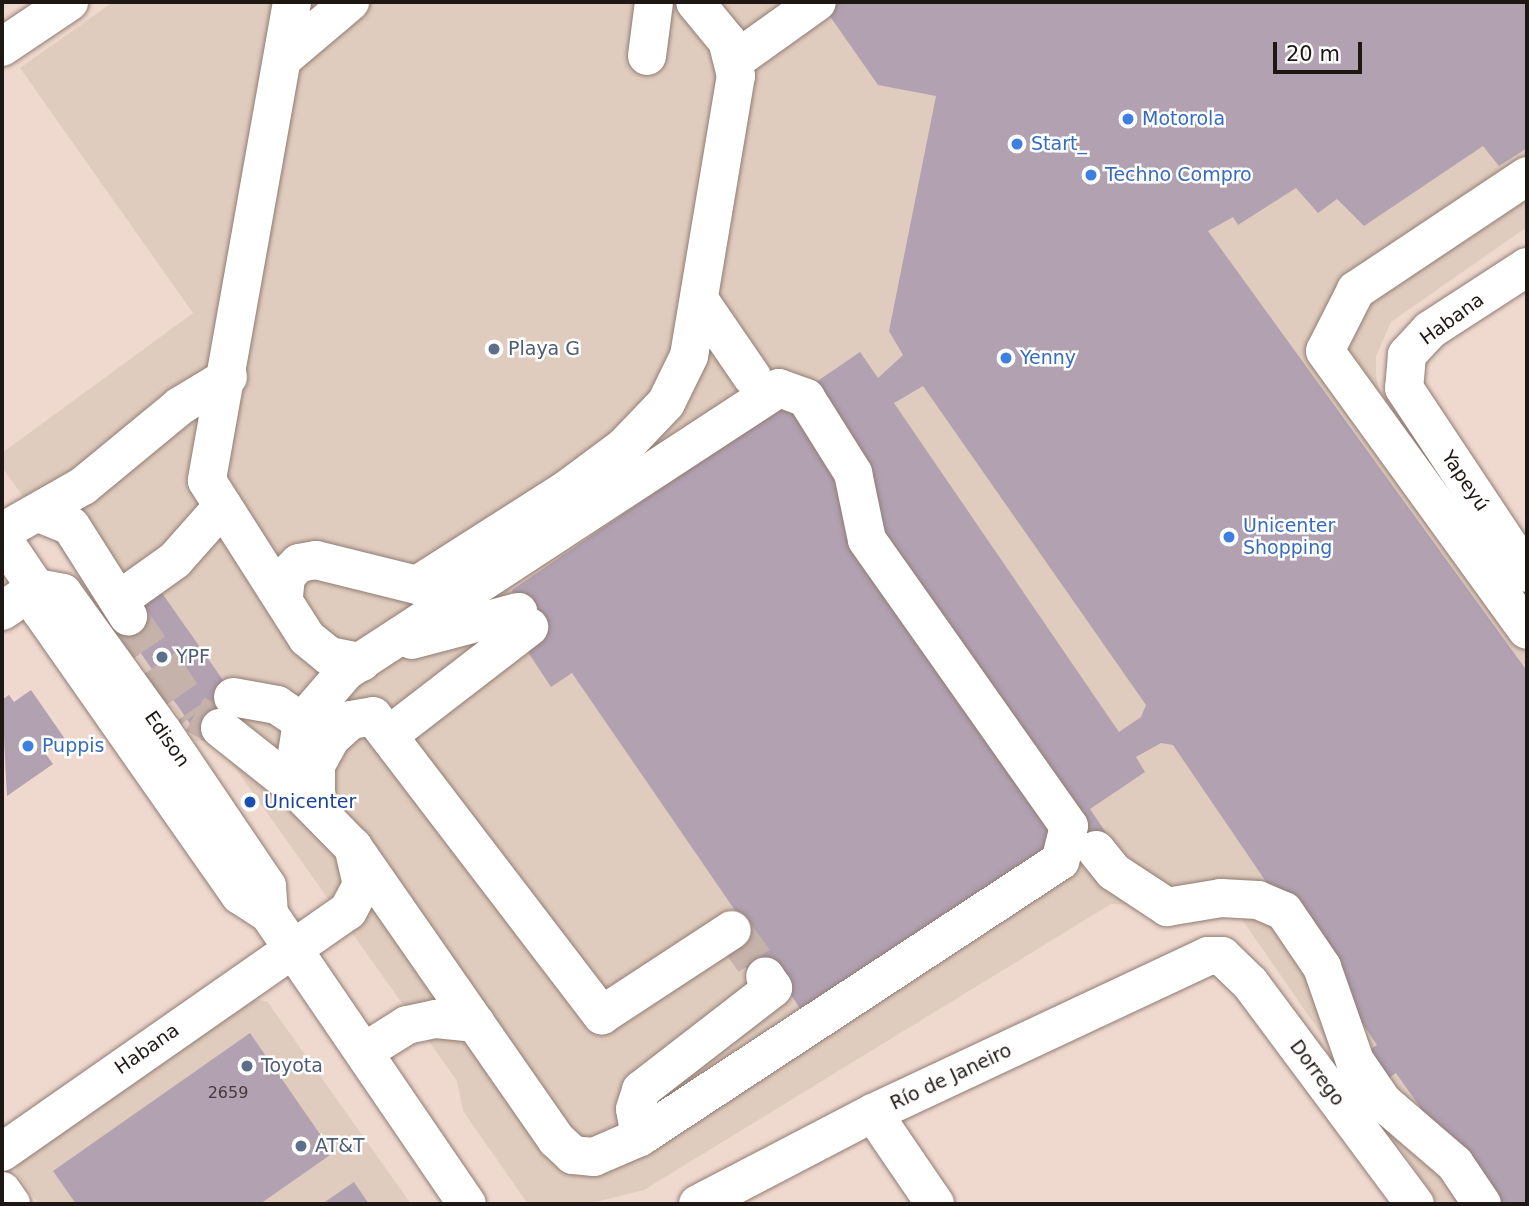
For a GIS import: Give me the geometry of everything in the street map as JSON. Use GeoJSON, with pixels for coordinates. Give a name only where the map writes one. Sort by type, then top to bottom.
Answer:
{"type":"FeatureCollection","features":[{"type":"Feature","properties":{"kind":"street"},"geometry":{"type":"LineString","coordinates":[[2,47],[69,2]]}},
{"type":"Feature","properties":{"kind":"street"},"geometry":{"type":"LineString","coordinates":[[292,2],[286,56],[207,481],[284,596],[307,638],[329,656],[372,654],[524,619],[389,735]]}},
{"type":"Feature","properties":{"kind":"street"},"geometry":{"type":"LineString","coordinates":[[286,56],[349,2]]}},
{"type":"Feature","properties":{"kind":"street"},"geometry":{"type":"LineString","coordinates":[[647,56],[654,2]]}},
{"type":"Feature","properties":{"kind":"street"},"geometry":{"type":"LineString","coordinates":[[284,596],[286,576],[299,563],[316,560],[417,585],[566,490],[624,447],[666,403],[689,356],[737,59],[695,2]]}},
{"type":"Feature","properties":{"kind":"street"},"geometry":{"type":"LineString","coordinates":[[737,59],[817,2]]}},
{"type":"Feature","properties":{"kind":"street"},"geometry":{"type":"LineString","coordinates":[[1527,176],[1356,290],[1325,351],[1527,630]]}},
{"type":"Feature","properties":{"kind":"street","name":"Habana"},"geometry":{"type":"LineString","coordinates":[[1404,388],[1407,355],[1430,330],[1527,267]]}},
{"type":"Feature","properties":{"kind":"street"},"geometry":{"type":"LineString","coordinates":[[700,301],[752,377]]}},
{"type":"Feature","properties":{"kind":"street"},"geometry":{"type":"LineString","coordinates":[[2,535],[41,514],[180,406],[228,377]]}},
{"type":"Feature","properties":{"kind":"street"},"geometry":{"type":"LineString","coordinates":[[200,719],[304,796],[354,847],[476,1023],[573,1155],[594,1157],[640,1137],[1009,880],[1060,861],[1069,826],[867,540],[853,473],[806,398],[779,388],[765,395],[616,505],[372,654],[302,722],[304,796]]}},
{"type":"Feature","properties":{"kind":"street","name":"Yapeyú"},"geometry":{"type":"LineString","coordinates":[[1404,388],[1527,573]]}},
{"type":"Feature","properties":{"kind":"street"},"geometry":{"type":"LineString","coordinates":[[41,514],[71,526],[122,629],[175,560],[223,506]]}},
{"type":"Feature","properties":{"kind":"street","name":"Edison"},"geometry":{"type":"LineString","coordinates":[[2,535],[36,587],[41,611],[240,895],[269,914],[467,1204]]}},
{"type":"Feature","properties":{"kind":"street"},"geometry":{"type":"LineString","coordinates":[[2,611],[36,587]]}},
{"type":"Feature","properties":{"kind":"street","name":"Edison"},"geometry":{"type":"LineString","coordinates":[[36,587],[62,593],[122,629],[146,685],[200,719],[267,886],[269,914]]}},
{"type":"Feature","properties":{"kind":"street"},"geometry":{"type":"LineString","coordinates":[[200,719],[277,705],[302,722]]}},
{"type":"Feature","properties":{"kind":"street"},"geometry":{"type":"LineString","coordinates":[[304,796],[316,765],[331,738],[351,720],[373,716],[602,1015],[732,930]]}},
{"type":"Feature","properties":{"kind":"street","name":"Habana"},"geometry":{"type":"LineString","coordinates":[[2,1152],[291,946],[348,911],[362,885],[354,847]]}},
{"type":"Feature","properties":{"kind":"street"},"geometry":{"type":"LineString","coordinates":[[850,1019],[860,1022],[1105,861],[1167,907],[1222,898],[1258,900],[1284,911],[1322,967],[1355,1061],[1383,1102],[1455,1164],[1482,1204]]}},
{"type":"Feature","properties":{"kind":"street","name":"Río de Janeiro"},"geometry":{"type":"LineString","coordinates":[[698,1204],[873,1114],[1208,956]]}},
{"type":"Feature","properties":{"kind":"street","name":"Dorrego"},"geometry":{"type":"LineString","coordinates":[[1208,956],[1222,956],[1250,983],[1415,1204]]}},
{"type":"Feature","properties":{"kind":"street"},"geometry":{"type":"LineString","coordinates":[[640,1137],[635,1109],[641,1090],[773,988],[765,976]]}},
{"type":"Feature","properties":{"kind":"street"},"geometry":{"type":"LineString","coordinates":[[364,1052],[407,1026],[436,1019],[476,1023]]}},
{"type":"Feature","properties":{"kind":"street"},"geometry":{"type":"LineString","coordinates":[[873,1114],[935,1204]]}},
{"type":"Feature","properties":{"kind":"street"},"geometry":{"type":"LineString","coordinates":[[2,1191],[11,1204]]}},
{"type":"Feature","properties":{"kind":"shaded area"},"geometry":{"type":"Polygon","coordinates":[[[113,2],[1527,2],[1527,227],[1391,322],[1376,356],[1376,376],[1380,394],[1516,589],[1527,595],[1527,1204],[1439,1204],[1234,908],[1111,904],[644,1190],[588,1204],[528,1204],[463,1111],[457,1081],[212,735],[197,742],[2,467],[2,453],[193,313],[20,68],[113,2]]]}},
{"type":"Feature","properties":{"kind":"shaded area"},"geometry":{"type":"Polygon","coordinates":[[[242,999],[267,1001],[411,1204],[39,1204],[16,1172],[20,1152],[242,999]]]}},
{"type":"Feature","properties":{"kind":"building","name":"Unicenter Shopping"},"geometry":{"type":"Polygon","coordinates":[[[820,2],[1527,2],[1527,148],[1499,166],[1483,146],[1364,226],[1337,199],[1318,213],[1296,188],[1238,225],[1233,217],[1208,231],[1527,671],[1527,1204],[1488,1204],[1396,1073],[1375,1088],[1356,1058],[1377,1045],[1173,745],[1161,743],[1136,757],[1145,772],[1090,809],[1111,840],[842,1025],[803,1013],[774,969],[749,972],[724,935],[743,922],[572,673],[551,687],[520,640],[512,590],[860,352],[878,378],[903,355],[889,331],[936,96],[878,85],[820,2]],[[923,386],[894,403],[1119,732],[1141,717],[1146,705],[923,386]]]}},
{"type":"Feature","properties":{"kind":"building"},"geometry":{"type":"Polygon","coordinates":[[[162,593],[245,711],[202,741],[119,623],[162,593]]]}},
{"type":"Feature","properties":{"kind":"building","name":"Puppis"},"geometry":{"type":"Polygon","coordinates":[[[31,690],[65,739],[45,753],[53,764],[7,796],[2,700],[9,695],[14,702],[31,690]]]}},
{"type":"Feature","properties":{"kind":"building"},"geometry":{"type":"Polygon","coordinates":[[[250,1033],[333,1153],[260,1204],[76,1204],[53,1171],[250,1033]]]}},
{"type":"Feature","properties":{"kind":"building"},"geometry":{"type":"Polygon","coordinates":[[[354,1182],[369,1204],[322,1204],[354,1182]]]}},
{"type":"Feature","properties":{"kind":"tunnel"},"geometry":{"type":"LineString","coordinates":[[128,616],[195,714],[220,728]]}},
{"type":"Feature","properties":{"kind":"tunnel"},"geometry":{"type":"LineString","coordinates":[[732,930],[765,976]]}},
{"type":"Feature","properties":{"kind":"place","name":"Motorola"},"geometry":{"type":"Point","coordinates":[1128,119]}},
{"type":"Feature","properties":{"kind":"place","name":"Start_"},"geometry":{"type":"Point","coordinates":[1017,144]}},
{"type":"Feature","properties":{"kind":"place","name":"Techno Compro"},"geometry":{"type":"Point","coordinates":[1091,175]}},
{"type":"Feature","properties":{"kind":"place","name":"Playa G"},"geometry":{"type":"Point","coordinates":[494,349]}},
{"type":"Feature","properties":{"kind":"place","name":"Yenny"},"geometry":{"type":"Point","coordinates":[1006,358]}},
{"type":"Feature","properties":{"kind":"place","name":"Unicenter Shopping"},"geometry":{"type":"Point","coordinates":[1229,537]}},
{"type":"Feature","properties":{"kind":"place","name":"YPF"},"geometry":{"type":"Point","coordinates":[162,657]}},
{"type":"Feature","properties":{"kind":"place","name":"Puppis"},"geometry":{"type":"Point","coordinates":[28,746]}},
{"type":"Feature","properties":{"kind":"place","name":"Unicenter"},"geometry":{"type":"Point","coordinates":[250,802]}},
{"type":"Feature","properties":{"kind":"place","name":"Toyota"},"geometry":{"type":"Point","coordinates":[247,1066]}},
{"type":"Feature","properties":{"kind":"place","name":"AT&T"},"geometry":{"type":"Point","coordinates":[301,1146]}}]}
